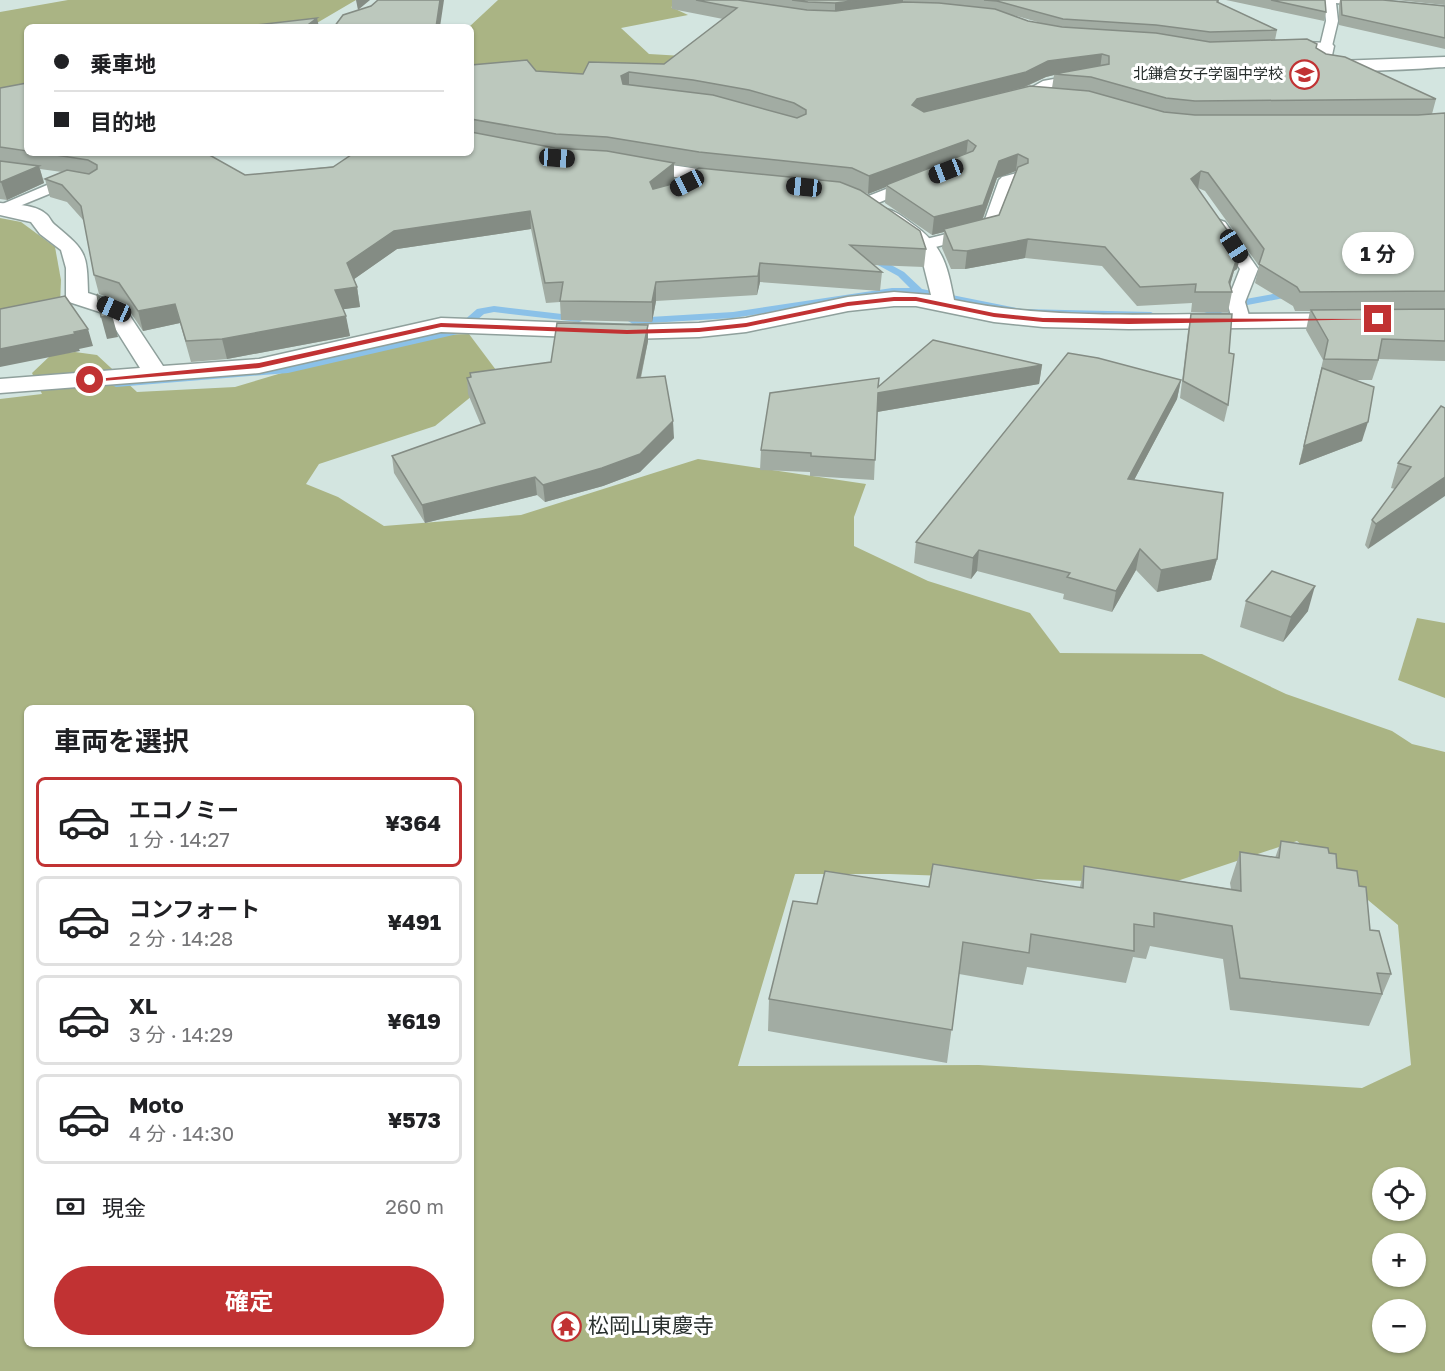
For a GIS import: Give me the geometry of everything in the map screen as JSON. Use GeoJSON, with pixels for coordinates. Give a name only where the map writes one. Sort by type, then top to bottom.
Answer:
{"type":"FeatureCollection","features":[{"type":"Feature","properties":{"kind":"street"},"geometry":{"type":"LineString","coordinates":[[1260,46],[1326,46],[1323,62],[1336,66],[1445,62]]}},
{"type":"Feature","properties":{"kind":"street"},"geometry":{"type":"LineString","coordinates":[[1007,99],[1026,94],[1067,98]]}},
{"type":"Feature","properties":{"kind":"street"},"geometry":{"type":"LineString","coordinates":[[608,161],[699,177],[752,182]]}},
{"type":"Feature","properties":{"kind":"street"},"geometry":{"type":"LineString","coordinates":[[860,198],[928,244],[935,257],[943,303]]}},
{"type":"Feature","properties":{"kind":"street"},"geometry":{"type":"LineString","coordinates":[[1,209],[25,212],[39,218],[43,227],[67,244],[77,263],[77,297],[114,309],[157,375]]}},
{"type":"Feature","properties":{"kind":"street"},"geometry":{"type":"LineString","coordinates":[[0,386],[259,366],[441,325],[670,332],[736,326],[866,302],[916,299],[994,315],[1043,320],[1129,322],[1241,319],[1445,319]]}},
{"type":"Feature","properties":{"kind":"lane"},"geometry":{"type":"LineString","coordinates":[[1326,46],[1332,21],[1330,0]]}},
{"type":"Feature","properties":{"kind":"lane"},"geometry":{"type":"LineString","coordinates":[[1336,0],[1445,10]]}},
{"type":"Feature","properties":{"kind":"lane"},"geometry":{"type":"LineString","coordinates":[[1026,94],[1069,78],[1100,75]]}},
{"type":"Feature","properties":{"kind":"lane"},"geometry":{"type":"LineString","coordinates":[[36,176],[83,184]]}},
{"type":"Feature","properties":{"kind":"lane"},"geometry":{"type":"LineString","coordinates":[[860,198],[933,176]]}},
{"type":"Feature","properties":{"kind":"lane"},"geometry":{"type":"LineString","coordinates":[[676,189],[699,177]]}},
{"type":"Feature","properties":{"kind":"lane"},"geometry":{"type":"LineString","coordinates":[[928,244],[990,228],[1007,180],[1017,178]]}},
{"type":"Feature","properties":{"kind":"lane"},"geometry":{"type":"LineString","coordinates":[[1,209],[66,182]]}},
{"type":"Feature","properties":{"kind":"lane"},"geometry":{"type":"LineString","coordinates":[[1210,212],[1249,269],[1236,302],[1241,319]]}},
{"type":"Feature","properties":{"kind":"green space"},"geometry":{"type":"Polygon","coordinates":[[[68,0],[356,0],[315,24],[24,24],[24,114],[0,109],[0,12],[68,0]]]}},
{"type":"Feature","properties":{"kind":"green space"},"geometry":{"type":"Polygon","coordinates":[[[498,0],[698,0],[671,7],[688,15],[621,28],[649,54],[768,61],[474,103],[472,24],[498,0]]]}},
{"type":"Feature","properties":{"kind":"green space"},"geometry":{"type":"Polygon","coordinates":[[[0,218],[21,222],[55,247],[61,280],[60,306],[0,319],[0,218]]]}},
{"type":"Feature","properties":{"kind":"green space"},"geometry":{"type":"Polygon","coordinates":[[[469,334],[499,374],[435,426],[319,464],[306,484],[338,497],[384,526],[521,515],[698,459],[866,484],[854,517],[854,546],[928,581],[1030,613],[1060,653],[1202,654],[1286,694],[1392,731],[1412,744],[1445,752],[1445,1371],[0,1371],[0,399],[42,394],[32,373],[51,355],[75,352],[97,355],[137,392],[235,387],[406,336],[469,334]],[[1297,841],[1168,884],[890,874],[795,874],[738,1066],[979,1065],[1362,1088],[1411,1065],[1398,925],[1297,841]]]}},
{"type":"Feature","properties":{"kind":"green space"},"geometry":{"type":"Polygon","coordinates":[[[1417,618],[1445,623],[1445,698],[1398,680],[1417,618]]]}},
{"type":"Feature","properties":{"kind":"building"},"geometry":{"type":"Polygon","coordinates":[[[378,0],[440,0],[436,24],[336,24],[343,15],[371,6],[378,0]]]}},
{"type":"Feature","properties":{"kind":"building"},"geometry":{"type":"Polygon","coordinates":[[[696,0],[738,0],[807,10],[836,11],[904,2],[939,3],[995,9],[1028,21],[1062,27],[1156,33],[1210,42],[1307,39],[1317,44],[1316,48],[1326,54],[1345,57],[1436,99],[1195,101],[1166,98],[1091,77],[1054,74],[1109,64],[1109,56],[1102,54],[1048,61],[1026,72],[917,99],[912,105],[924,112],[1030,86],[1089,91],[1164,112],[1195,115],[1445,113],[1445,291],[1300,292],[1297,287],[1259,264],[1264,249],[1208,173],[1201,171],[1191,179],[1242,251],[1239,252],[1229,282],[1232,292],[1195,292],[1196,284],[1140,287],[1105,247],[1028,239],[967,251],[953,250],[944,229],[999,215],[1018,167],[1028,163],[1028,159],[1018,154],[999,161],[983,205],[934,217],[886,185],[973,151],[976,146],[968,140],[869,176],[852,168],[699,152],[607,137],[556,134],[474,120],[474,65],[527,60],[536,71],[583,74],[589,62],[664,64],[737,8],[696,0]],[[629,72],[621,76],[623,84],[713,95],[797,118],[806,114],[806,110],[794,103],[749,90],[629,72]]]}},
{"type":"Feature","properties":{"kind":"building"},"geometry":{"type":"Polygon","coordinates":[[[792,0],[861,0],[835,3],[792,0]]]}},
{"type":"Feature","properties":{"kind":"building"},"geometry":{"type":"Polygon","coordinates":[[[984,0],[1218,0],[1217,2],[1277,30],[1210,32],[1156,25],[1063,19],[997,1],[984,0]]]}},
{"type":"Feature","properties":{"kind":"building"},"geometry":{"type":"Polygon","coordinates":[[[1271,0],[1325,0],[1326,12],[1271,0]]]}},
{"type":"Feature","properties":{"kind":"building"},"geometry":{"type":"Polygon","coordinates":[[[1341,0],[1383,0],[1445,6],[1445,38],[1342,15],[1341,0]]]}},
{"type":"Feature","properties":{"kind":"building"},"geometry":{"type":"Polygon","coordinates":[[[317,18],[309,24],[265,24],[317,18]]]}},
{"type":"Feature","properties":{"kind":"building"},"geometry":{"type":"Polygon","coordinates":[[[24,84],[24,151],[0,147],[0,88],[24,84]]]}},
{"type":"Feature","properties":{"kind":"building"},"geometry":{"type":"Polygon","coordinates":[[[474,133],[555,148],[607,151],[674,163],[650,182],[653,189],[672,184],[699,168],[840,182],[860,190],[920,231],[926,249],[850,245],[882,272],[760,263],[758,276],[656,282],[652,302],[560,301],[563,282],[545,283],[530,211],[394,231],[347,263],[357,287],[335,290],[346,316],[222,339],[186,341],[175,304],[138,311],[119,283],[94,275],[81,206],[62,185],[45,179],[67,170],[89,174],[97,169],[97,165],[88,160],[62,156],[211,156],[245,175],[333,167],[350,156],[474,156],[474,133]]]}},
{"type":"Feature","properties":{"kind":"building"},"geometry":{"type":"Polygon","coordinates":[[[0,161],[39,166],[0,182],[0,161]]]}},
{"type":"Feature","properties":{"kind":"building"},"geometry":{"type":"Polygon","coordinates":[[[97,294],[112,315],[101,317],[97,294]]]}},
{"type":"Feature","properties":{"kind":"building"},"geometry":{"type":"Polygon","coordinates":[[[65,296],[88,329],[74,332],[75,334],[0,349],[0,309],[65,296]]]}},
{"type":"Feature","properties":{"kind":"building"},"geometry":{"type":"Polygon","coordinates":[[[1445,309],[1445,341],[1382,339],[1378,360],[1324,359],[1328,340],[1311,310],[1445,309]]]}},
{"type":"Feature","properties":{"kind":"building"},"geometry":{"type":"Polygon","coordinates":[[[1191,314],[1232,314],[1229,353],[1234,354],[1228,405],[1183,381],[1191,314]]]}},
{"type":"Feature","properties":{"kind":"building"},"geometry":{"type":"Polygon","coordinates":[[[557,323],[648,325],[637,378],[665,376],[673,421],[640,454],[602,468],[543,485],[535,477],[422,505],[392,456],[485,423],[467,378],[471,377],[470,373],[551,362],[557,323]]]}},
{"type":"Feature","properties":{"kind":"building"},"geometry":{"type":"Polygon","coordinates":[[[933,340],[1042,365],[878,393],[875,460],[761,450],[770,393],[879,378],[878,387],[933,340]]]}},
{"type":"Feature","properties":{"kind":"building"},"geometry":{"type":"Polygon","coordinates":[[[1068,353],[1098,358],[1181,380],[1128,479],[1223,493],[1217,559],[1161,570],[1140,549],[1116,591],[1067,577],[1070,573],[979,550],[973,558],[916,542],[1068,353]]]}},
{"type":"Feature","properties":{"kind":"building"},"geometry":{"type":"Polygon","coordinates":[[[1322,368],[1374,387],[1368,422],[1304,446],[1322,368]]]}},
{"type":"Feature","properties":{"kind":"building"},"geometry":{"type":"Polygon","coordinates":[[[1441,406],[1445,408],[1445,477],[1376,524],[1372,520],[1411,467],[1398,463],[1441,406]]]}},
{"type":"Feature","properties":{"kind":"building"},"geometry":{"type":"Polygon","coordinates":[[[1272,571],[1315,586],[1291,617],[1246,601],[1272,571]]]}},
{"type":"Feature","properties":{"kind":"building"},"geometry":{"type":"Polygon","coordinates":[[[1281,841],[1328,848],[1329,853],[1336,854],[1337,868],[1357,871],[1359,886],[1366,887],[1370,930],[1379,931],[1391,974],[1377,973],[1382,994],[1240,978],[1232,926],[1154,913],[1154,927],[1134,924],[1134,951],[1031,934],[1029,953],[963,942],[952,1030],[769,999],[793,901],[817,904],[825,871],[929,887],[933,864],[1083,888],[1084,866],[1241,891],[1240,852],[1279,858],[1281,841]]]}},
{"type":"Feature","properties":{"kind":"waterway"},"geometry":{"type":"LineString","coordinates":[[868,256],[901,274],[919,291]]}},
{"type":"Feature","properties":{"kind":"waterway"},"geometry":{"type":"LineString","coordinates":[[633,321],[733,315],[892,291],[919,291]]}},
{"type":"Feature","properties":{"kind":"waterway"},"geometry":{"type":"LineString","coordinates":[[919,291],[1022,312],[1151,315]]}},
{"type":"Feature","properties":{"kind":"waterway"},"geometry":{"type":"LineString","coordinates":[[1190,316],[1204,317],[1229,305],[1295,293]]}},
{"type":"Feature","properties":{"kind":"waterway"},"geometry":{"type":"LineString","coordinates":[[116,384],[288,370],[458,331],[481,311],[494,309],[579,319]]}},
{"type":"Feature","properties":{"kind":"place","name":"北鎌倉女子学園中学校"},"geometry":{"type":"Point","coordinates":[1304,74]}},
{"type":"Feature","properties":{"kind":"place","name":"松岡山東慶寺"},"geometry":{"type":"Point","coordinates":[567,1326]}},
{"type":"Feature","properties":{"kind":"route"},"geometry":{"type":"LineString","coordinates":[[90,380],[259,366],[325,352],[371,338],[441,325],[670,332],[726,328],[848,304],[894,299],[916,299],[994,315],[1043,320],[1129,322],[1378,319]]}}]}
